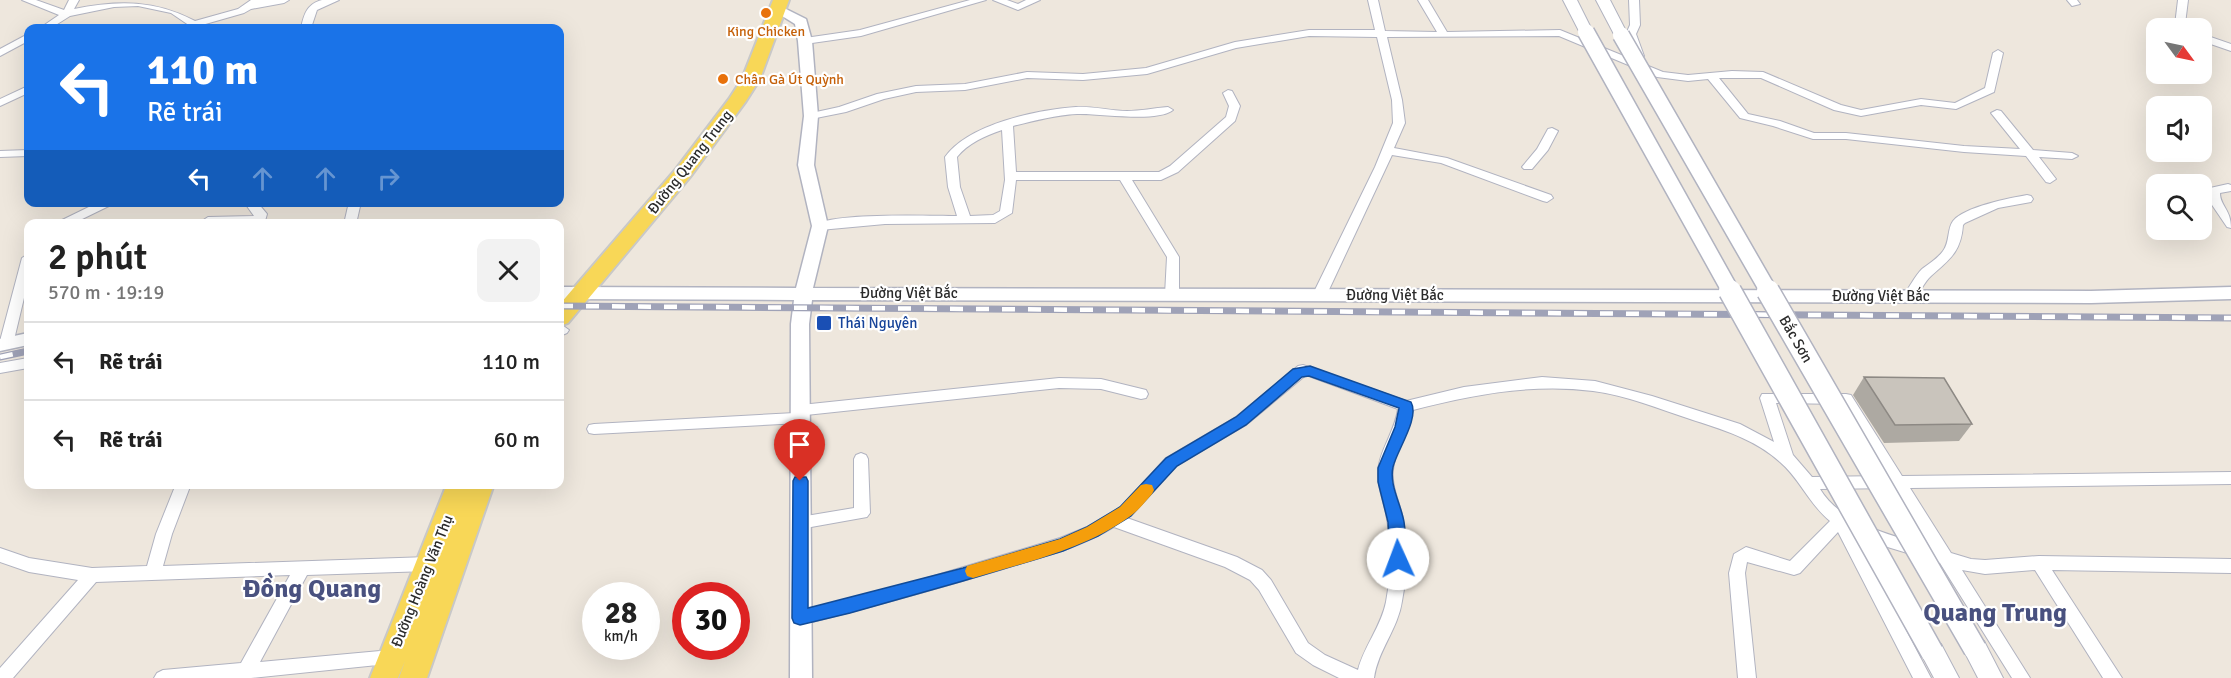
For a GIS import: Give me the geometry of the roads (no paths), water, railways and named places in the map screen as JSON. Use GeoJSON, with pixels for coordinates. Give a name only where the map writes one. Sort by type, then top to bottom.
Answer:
{"type":"FeatureCollection","features":[{"type":"Feature","properties":{"kind":"main road"},"geometry":{"type":"LineString","coordinates":[[1570,0],[1586,33],[1947,678]]}},
{"type":"Feature","properties":{"kind":"main road","name":"Bắc Sơn"},"geometry":{"type":"LineString","coordinates":[[1603,0],[1991,678]]}},
{"type":"Feature","properties":{"kind":"main road","name":"Đường Quang Trung"},"geometry":{"type":"LineString","coordinates":[[564,316],[683,173],[737,101],[751,79],[779,5]]}},
{"type":"Feature","properties":{"kind":"main road","name":"Đường Hoàng Văn Thụ"},"geometry":{"type":"LineString","coordinates":[[388,668],[458,489]]}},
{"type":"Feature","properties":{"kind":"main road","name":"Đường Hoàng Văn Thụ"},"geometry":{"type":"LineString","coordinates":[[413,678],[480,489]]}},
{"type":"Feature","properties":{"kind":"street"},"geometry":{"type":"LineString","coordinates":[[27,0],[67,14]]}},
{"type":"Feature","properties":{"kind":"street"},"geometry":{"type":"LineString","coordinates":[[67,14],[74,0]]}},
{"type":"Feature","properties":{"kind":"street"},"geometry":{"type":"LineString","coordinates":[[202,24],[254,3],[284,0]]}},
{"type":"Feature","properties":{"kind":"street"},"geometry":{"type":"LineString","coordinates":[[307,24],[309,10],[315,4],[334,0]]}},
{"type":"Feature","properties":{"kind":"street"},"geometry":{"type":"LineString","coordinates":[[805,41],[861,33],[981,0]]}},
{"type":"Feature","properties":{"kind":"street"},"geometry":{"type":"LineString","coordinates":[[998,0],[1018,7],[1035,0]]}},
{"type":"Feature","properties":{"kind":"street"},"geometry":{"type":"LineString","coordinates":[[1320,294],[1389,151],[1400,123],[1373,0]]}},
{"type":"Feature","properties":{"kind":"street"},"geometry":{"type":"LineString","coordinates":[[1423,0],[1443,34]]}},
{"type":"Feature","properties":{"kind":"street"},"geometry":{"type":"LineString","coordinates":[[1634,0],[1635,25],[1631,34],[1638,55],[1647,69]]}},
{"type":"Feature","properties":{"kind":"street"},"geometry":{"type":"LineString","coordinates":[[2181,18],[2182,0]]}},
{"type":"Feature","properties":{"kind":"street"},"geometry":{"type":"LineString","coordinates":[[51,24],[67,14],[95,7],[130,3],[174,11],[194,24]]}},
{"type":"Feature","properties":{"kind":"street"},"geometry":{"type":"LineString","coordinates":[[779,5],[801,22],[805,41],[811,116],[806,165],[820,226],[803,293],[800,324],[801,678]]}},
{"type":"Feature","properties":{"kind":"street"},"geometry":{"type":"LineString","coordinates":[[811,116],[842,110],[881,96],[916,88],[965,87],[1027,75],[1083,77],[1115,75],[1161,68],[1235,45],[1309,33],[1560,33],[1647,69],[1678,78],[1741,74],[1769,76],[1852,112],[1861,113],[1922,102],[1956,106],[1989,91],[1998,53]]}},
{"type":"Feature","properties":{"kind":"street"},"geometry":{"type":"LineString","coordinates":[[0,53],[24,39]]}},
{"type":"Feature","properties":{"kind":"street"},"geometry":{"type":"LineString","coordinates":[[2212,41],[2231,48]]}},
{"type":"Feature","properties":{"kind":"street"},"geometry":{"type":"LineString","coordinates":[[1712,76],[1744,116],[1776,123],[1814,136],[1846,136],[1894,143],[2072,156]]}},
{"type":"Feature","properties":{"kind":"street"},"geometry":{"type":"LineString","coordinates":[[0,103],[24,91]]}},
{"type":"Feature","properties":{"kind":"street"},"geometry":{"type":"LineString","coordinates":[[1012,176],[1154,177],[1174,169],[1231,119],[1236,109],[1228,93]]}},
{"type":"Feature","properties":{"kind":"street"},"geometry":{"type":"LineString","coordinates":[[965,220],[954,187],[951,157],[963,143],[1007,125],[1072,111],[1130,114],[1168,110]]}},
{"type":"Feature","properties":{"kind":"street"},"geometry":{"type":"LineString","coordinates":[[1997,113],[2050,179]]}},
{"type":"Feature","properties":{"kind":"street"},"geometry":{"type":"LineString","coordinates":[[820,226],[867,220],[995,219],[1006,213],[1012,176],[1007,125]]}},
{"type":"Feature","properties":{"kind":"street"},"geometry":{"type":"LineString","coordinates":[[1528,167],[1542,150],[1552,131]]}},
{"type":"Feature","properties":{"kind":"street"},"geometry":{"type":"LineString","coordinates":[[1389,151],[1453,164],[1547,198]]}},
{"type":"Feature","properties":{"kind":"street"},"geometry":{"type":"LineString","coordinates":[[0,154],[24,153]]}},
{"type":"Feature","properties":{"kind":"street"},"geometry":{"type":"LineString","coordinates":[[1124,176],[1173,257],[1172,295]]}},
{"type":"Feature","properties":{"kind":"street"},"geometry":{"type":"LineString","coordinates":[[2228,188],[2214,191],[2214,200],[2231,225]]}},
{"type":"Feature","properties":{"kind":"street"},"geometry":{"type":"LineString","coordinates":[[1910,296],[1926,273],[1936,267],[1950,252],[1956,238],[1957,224],[1961,220],[1995,205],[2026,199]]}},
{"type":"Feature","properties":{"kind":"street"},"geometry":{"type":"LineString","coordinates":[[72,219],[99,207]]}},
{"type":"Feature","properties":{"kind":"street"},"geometry":{"type":"LineString","coordinates":[[24,272],[3,344],[24,340]]}},
{"type":"Feature","properties":{"kind":"street","name":"Đường Việt Bắc"},"geometry":{"type":"LineString","coordinates":[[564,316],[803,293],[2091,297],[2231,293]]}},
{"type":"Feature","properties":{"kind":"street"},"geometry":{"type":"LineString","coordinates":[[0,368],[24,364]]}},
{"type":"Feature","properties":{"kind":"street"},"geometry":{"type":"LineString","coordinates":[[800,618],[904,592],[1063,544],[1093,532],[1133,504],[1171,462],[1241,421],[1303,370],[1406,405],[1464,392],[1569,382],[1652,400],[1735,428],[1759,440],[1786,458],[1808,483],[1822,506],[1840,520],[1887,540],[1985,567],[2039,563],[2231,566]]}},
{"type":"Feature","properties":{"kind":"street"},"geometry":{"type":"LineString","coordinates":[[594,429],[801,414],[1059,383],[1101,384],[1141,394]]}},
{"type":"Feature","properties":{"kind":"street"},"geometry":{"type":"LineString","coordinates":[[1786,458],[1767,398],[1846,399],[2021,678]]}},
{"type":"Feature","properties":{"kind":"street"},"geometry":{"type":"LineString","coordinates":[[1365,678],[1366,666],[1372,651],[1392,618],[1395,601],[1398,546],[1396,522],[1385,482],[1385,468],[1402,427],[1406,405]]}},
{"type":"Feature","properties":{"kind":"street"},"geometry":{"type":"LineString","coordinates":[[800,523],[862,513],[861,459]]}},
{"type":"Feature","properties":{"kind":"street"},"geometry":{"type":"LineString","coordinates":[[1808,483],[2231,478]]}},
{"type":"Feature","properties":{"kind":"street"},"geometry":{"type":"LineString","coordinates":[[153,573],[164,534],[182,489]]}},
{"type":"Feature","properties":{"kind":"street"},"geometry":{"type":"LineString","coordinates":[[1113,520],[1231,562],[1256,575],[1265,585],[1302,648],[1319,660],[1357,678]]}},
{"type":"Feature","properties":{"kind":"street"},"geometry":{"type":"LineString","coordinates":[[1747,678],[1737,573],[1740,558],[1746,554],[1794,568],[1840,520]]}},
{"type":"Feature","properties":{"kind":"street"},"geometry":{"type":"LineString","coordinates":[[1840,520],[1922,678]]}},
{"type":"Feature","properties":{"kind":"street"},"geometry":{"type":"LineString","coordinates":[[0,555],[29,565],[92,575],[428,564]]}},
{"type":"Feature","properties":{"kind":"street"},"geometry":{"type":"LineString","coordinates":[[2039,563],[2113,678]]}},
{"type":"Feature","properties":{"kind":"street"},"geometry":{"type":"LineString","coordinates":[[244,674],[302,568]]}},
{"type":"Feature","properties":{"kind":"street"},"geometry":{"type":"LineString","coordinates":[[2,678],[92,575]]}},
{"type":"Feature","properties":{"kind":"street"},"geometry":{"type":"LineString","coordinates":[[163,678],[388,668]]}},
{"type":"Feature","properties":{"kind":"railway"},"geometry":{"type":"LineString","coordinates":[[564,306],[2231,318]]}},
{"type":"Feature","properties":{"kind":"railway"},"geometry":{"type":"LineString","coordinates":[[0,357],[24,352]]}},
{"type":"Feature","properties":{"kind":"place","name":"King Chicken"},"geometry":{"type":"Point","coordinates":[766,13]}},
{"type":"Feature","properties":{"kind":"place","name":"Chân Gà Út Quỳnh"},"geometry":{"type":"Point","coordinates":[723,79]}},
{"type":"Feature","properties":{"kind":"place","name":"Thái Nguyên"},"geometry":{"type":"Point","coordinates":[824,323]}},
{"type":"Feature","properties":{"kind":"district","name":"Đồng Quang"},"geometry":{"type":"Point","coordinates":[312,588]}},
{"type":"Feature","properties":{"kind":"district","name":"Quang Trung"},"geometry":{"type":"Point","coordinates":[1995,612]}}]}
